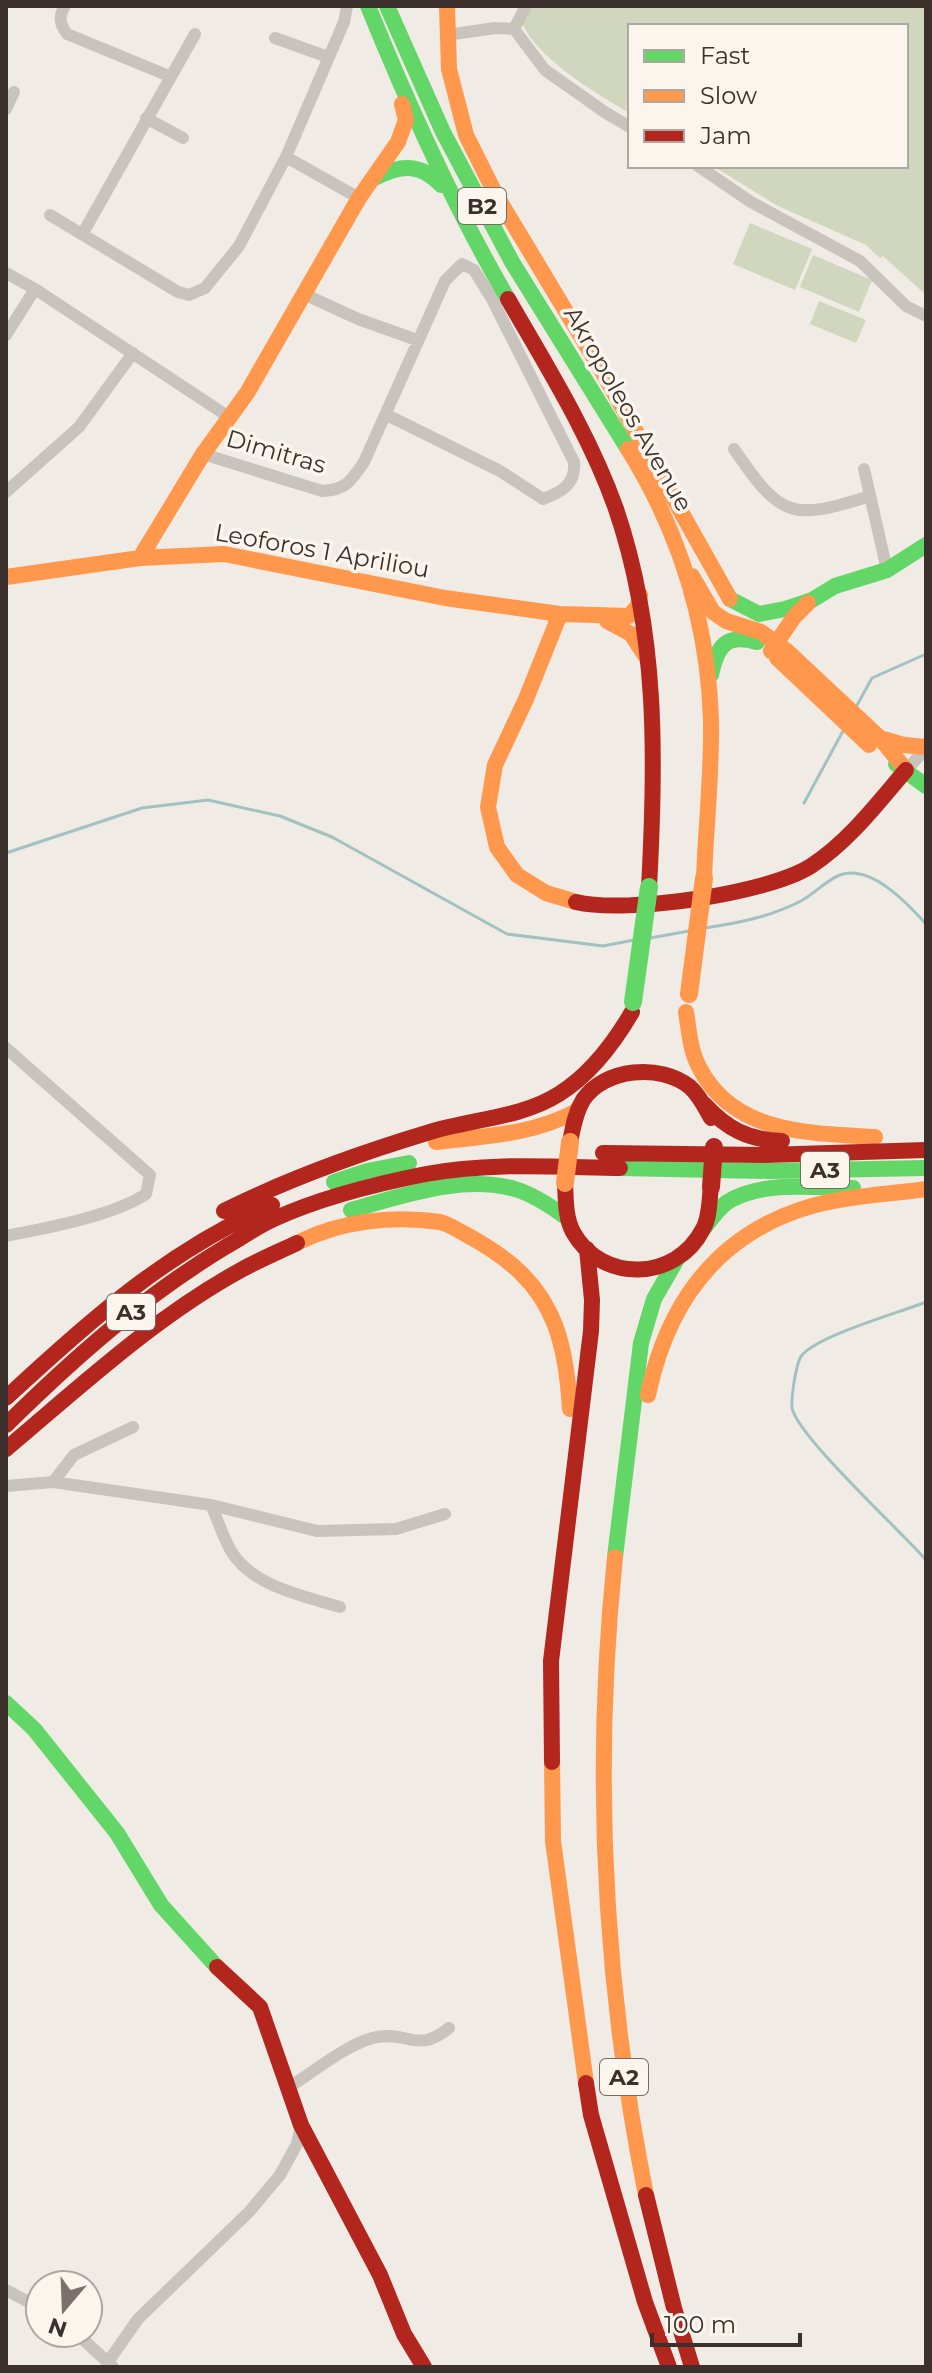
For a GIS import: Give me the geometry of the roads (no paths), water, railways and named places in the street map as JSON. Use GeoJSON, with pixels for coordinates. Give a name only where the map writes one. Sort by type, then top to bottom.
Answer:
{"type":"FeatureCollection","features":[{"type":"Feature","properties":{"kind":"main road","name":"Akropoleos Avenue"},"geometry":{"type":"LineString","coordinates":[[368,6],[463,220],[577,422],[605,483],[629,548],[640,593],[652,675],[656,758],[649,887],[633,1007]]}},
{"type":"Feature","properties":{"kind":"main road","name":"Akropoleos Avenue"},"geometry":{"type":"LineString","coordinates":[[387,6],[443,132],[505,249],[645,476],[685,564],[704,644],[711,720],[704,878],[687,1003]]}},
{"type":"Feature","properties":{"kind":"main road"},"geometry":{"type":"LineString","coordinates":[[447,6],[449,69],[466,135],[496,195],[603,373],[718,580],[732,602],[759,614],[812,600]]}},
{"type":"Feature","properties":{"kind":"main road"},"geometry":{"type":"LineString","coordinates":[[140,558],[203,454],[247,393],[359,198],[398,142],[406,120],[387,66],[380,34]]}},
{"type":"Feature","properties":{"kind":"main road"},"geometry":{"type":"LineString","coordinates":[[372,180],[403,166],[424,170],[440,183],[463,220]]}},
{"type":"Feature","properties":{"kind":"main road"},"geometry":{"type":"LineString","coordinates":[[774,648],[794,617],[812,600],[835,586],[887,570],[926,545]]}},
{"type":"Feature","properties":{"kind":"main road","name":"Leoforos 1 Apriliou"},"geometry":{"type":"LineString","coordinates":[[6,577],[140,558],[224,554],[445,598],[560,614],[629,616],[638,606],[640,593]]}},
{"type":"Feature","properties":{"kind":"main road","name":"B2"},"geometry":{"type":"LineString","coordinates":[[685,564],[708,605],[719,617],[761,632],[850,719],[880,755],[926,786]]}},
{"type":"Feature","properties":{"kind":"main road"},"geometry":{"type":"LineString","coordinates":[[560,614],[540,668],[490,781],[488,806],[492,835],[505,860],[519,876],[552,898],[598,907],[636,905],[711,896],[789,878],[812,866],[847,838],[906,770]]}},
{"type":"Feature","properties":{"kind":"main road","name":"Leoforos 1 Apriliou"},"geometry":{"type":"LineString","coordinates":[[582,616],[621,625],[633,634],[652,675]]}},
{"type":"Feature","properties":{"kind":"main road","name":"B2"},"geometry":{"type":"LineString","coordinates":[[709,688],[715,656],[727,641],[746,638],[774,648]]}},
{"type":"Feature","properties":{"kind":"main road","name":"B2"},"geometry":{"type":"LineString","coordinates":[[850,719],[880,738],[906,770]]}},
{"type":"Feature","properties":{"kind":"main road"},"geometry":{"type":"LineString","coordinates":[[880,738],[926,748]]}},
{"type":"Feature","properties":{"kind":"main road"},"geometry":{"type":"LineString","coordinates":[[687,1003],[697,1065],[725,1104],[748,1118],[778,1129],[875,1137]]}},
{"type":"Feature","properties":{"kind":"main road","name":"B2"},"geometry":{"type":"LineString","coordinates":[[687,1003],[680,1060],[690,1086]]}},
{"type":"Feature","properties":{"kind":"main road"},"geometry":{"type":"LineString","coordinates":[[6,1385],[118,1277],[180,1235],[260,1192],[431,1131],[532,1106],[559,1094],[609,1047],[633,1007]]}},
{"type":"Feature","properties":{"kind":"main road","name":"B2"},"geometry":{"type":"LineString","coordinates":[[605,1080],[619,1064],[626,1049],[633,1007]]}},
{"type":"Feature","properties":{"kind":"main road"},"geometry":{"type":"LineString","coordinates":[[926,1135],[776,1142],[754,1139],[721,1124],[690,1086],[676,1079],[632,1073],[605,1080],[586,1095],[577,1111],[565,1183],[567,1218],[574,1236],[597,1260],[610,1267],[633,1272],[645,1272],[677,1259],[724,1205],[739,1196],[761,1191],[926,1187]]}},
{"type":"Feature","properties":{"kind":"main road"},"geometry":{"type":"LineString","coordinates":[[704,1104],[711,1118],[714,1147],[704,1229]]}},
{"type":"Feature","properties":{"kind":"main road"},"geometry":{"type":"LineString","coordinates":[[367,1153],[524,1133],[559,1123],[577,1111]]}},
{"type":"Feature","properties":{"kind":"main road","name":"A3"},"geometry":{"type":"LineString","coordinates":[[6,1398],[127,1289],[189,1247],[264,1207],[367,1171],[425,1160],[508,1152],[725,1155],[926,1150]]}},
{"type":"Feature","properties":{"kind":"main road","name":"A3"},"geometry":{"type":"LineString","coordinates":[[6,1425],[54,1378],[138,1306],[247,1234],[314,1202],[427,1174],[510,1166],[770,1171],[926,1168]]}},
{"type":"Feature","properties":{"kind":"main road"},"geometry":{"type":"LineString","coordinates":[[6,1438],[145,1320],[209,1274],[335,1214],[387,1200],[458,1187],[489,1185],[534,1196],[567,1218]]}},
{"type":"Feature","properties":{"kind":"main road"},"geometry":{"type":"LineString","coordinates":[[608,1653],[621,1585],[645,1407],[663,1338],[677,1309],[705,1272],[725,1253],[749,1235],[797,1211],[926,1187]]}},
{"type":"Feature","properties":{"kind":"main road"},"geometry":{"type":"LineString","coordinates":[[6,1449],[152,1328],[214,1285],[285,1246],[338,1226],[373,1218],[434,1220],[469,1233],[494,1246],[538,1291],[551,1313],[568,1368],[570,1410],[551,1570],[551,1661]]}},
{"type":"Feature","properties":{"kind":"main road","name":"A2"},"geometry":{"type":"LineString","coordinates":[[587,1249],[592,1300],[591,1331],[551,1661],[553,1841],[591,2115],[645,2302],[669,2367]]}},
{"type":"Feature","properties":{"kind":"main road","name":"A2"},"geometry":{"type":"LineString","coordinates":[[677,1259],[647,1311],[641,1343],[611,1591],[603,1779],[614,1993],[627,2099],[643,2191],[667,2292],[692,2367]]}},
{"type":"Feature","properties":{"kind":"main road"},"geometry":{"type":"LineString","coordinates":[[6,1703],[34,1729],[108,1821],[161,1905],[214,1964],[260,2007],[301,2125],[380,2275],[404,2334],[424,2367]]}},
{"type":"Feature","properties":{"kind":"street"},"geometry":{"type":"LineString","coordinates":[[65,6],[60,15],[61,26],[67,34],[169,76]]}},
{"type":"Feature","properties":{"kind":"street"},"geometry":{"type":"LineString","coordinates":[[50,215],[178,292],[195,294],[205,288],[239,246],[286,157],[344,22],[347,6]]}},
{"type":"Feature","properties":{"kind":"street"},"geometry":{"type":"LineString","coordinates":[[514,29],[526,6]]}},
{"type":"Feature","properties":{"kind":"street"},"geometry":{"type":"LineString","coordinates":[[447,35],[495,28],[514,29],[545,70],[628,126]]}},
{"type":"Feature","properties":{"kind":"street"},"geometry":{"type":"LineString","coordinates":[[83,233],[195,34]]}},
{"type":"Feature","properties":{"kind":"street"},"geometry":{"type":"LineString","coordinates":[[275,38],[328,57]]}},
{"type":"Feature","properties":{"kind":"street"},"geometry":{"type":"LineString","coordinates":[[6,109],[14,92]]}},
{"type":"Feature","properties":{"kind":"street"},"geometry":{"type":"LineString","coordinates":[[146,118],[183,138]]}},
{"type":"Feature","properties":{"kind":"street"},"geometry":{"type":"LineString","coordinates":[[286,157],[359,198]]}},
{"type":"Feature","properties":{"kind":"street"},"geometry":{"type":"LineString","coordinates":[[701,168],[751,202],[860,261],[906,306],[926,316]]}},
{"type":"Feature","properties":{"kind":"street"},"geometry":{"type":"LineString","coordinates":[[462,264],[470,266],[492,299],[574,462],[574,476],[566,488],[543,499],[500,471],[387,415],[417,340],[445,281],[462,264]]}},
{"type":"Feature","properties":{"kind":"street"},"geometry":{"type":"LineString","coordinates":[[6,273],[229,417]]}},
{"type":"Feature","properties":{"kind":"street"},"geometry":{"type":"LineString","coordinates":[[6,335],[35,289]]}},
{"type":"Feature","properties":{"kind":"street"},"geometry":{"type":"LineString","coordinates":[[306,295],[358,319],[417,340]]}},
{"type":"Feature","properties":{"kind":"street"},"geometry":{"type":"LineString","coordinates":[[6,492],[79,427],[133,353]]}},
{"type":"Feature","properties":{"kind":"street","name":"Dimitras"},"geometry":{"type":"LineString","coordinates":[[203,454],[322,491],[338,491],[350,482],[364,462],[387,415]]}},
{"type":"Feature","properties":{"kind":"street"},"geometry":{"type":"LineString","coordinates":[[734,449],[759,485],[790,507],[813,512],[870,496]]}},
{"type":"Feature","properties":{"kind":"street"},"geometry":{"type":"LineString","coordinates":[[864,469],[887,570]]}},
{"type":"Feature","properties":{"kind":"street"},"geometry":{"type":"LineString","coordinates":[[906,770],[926,748]]}},
{"type":"Feature","properties":{"kind":"street"},"geometry":{"type":"LineString","coordinates":[[6,1048],[150,1175],[146,1194],[132,1203],[6,1236]]}},
{"type":"Feature","properties":{"kind":"street"},"geometry":{"type":"LineString","coordinates":[[53,1482],[74,1455],[133,1427]]}},
{"type":"Feature","properties":{"kind":"street"},"geometry":{"type":"LineString","coordinates":[[6,1486],[53,1482],[211,1505],[317,1531],[396,1529],[445,1514]]}},
{"type":"Feature","properties":{"kind":"street"},"geometry":{"type":"LineString","coordinates":[[211,1505],[232,1553],[250,1572],[290,1592],[340,1607]]}},
{"type":"Feature","properties":{"kind":"street"},"geometry":{"type":"LineString","coordinates":[[289,2087],[351,2048],[376,2037],[394,2037],[412,2042],[436,2038],[449,2028]]}},
{"type":"Feature","properties":{"kind":"street"},"geometry":{"type":"LineString","coordinates":[[94,2349],[110,2364],[138,2319],[249,2212],[272,2184],[297,2144],[301,2125]]}},
{"type":"Feature","properties":{"kind":"street"},"geometry":{"type":"LineString","coordinates":[[6,2290],[24,2300]]}},
{"type":"Feature","properties":{"kind":"waterway"},"geometry":{"type":"LineString","coordinates":[[856,707],[872,678],[926,654]]}},
{"type":"Feature","properties":{"kind":"waterway"},"geometry":{"type":"LineString","coordinates":[[804,803],[843,731]]}},
{"type":"Feature","properties":{"kind":"waterway"},"geometry":{"type":"LineString","coordinates":[[6,853],[142,808],[208,800],[280,816],[332,837],[507,934],[603,946],[634,940]]}},
{"type":"Feature","properties":{"kind":"waterway"},"geometry":{"type":"LineString","coordinates":[[705,928],[776,912],[804,899],[840,875],[852,873],[864,875],[888,888],[926,924]]}},
{"type":"Feature","properties":{"kind":"waterway"},"geometry":{"type":"LineString","coordinates":[[650,938],[689,931]]}},
{"type":"Feature","properties":{"kind":"waterway"},"geometry":{"type":"LineString","coordinates":[[926,1302],[842,1332],[811,1347],[800,1359],[792,1403],[798,1422],[812,1440],[926,1560]]}}]}
